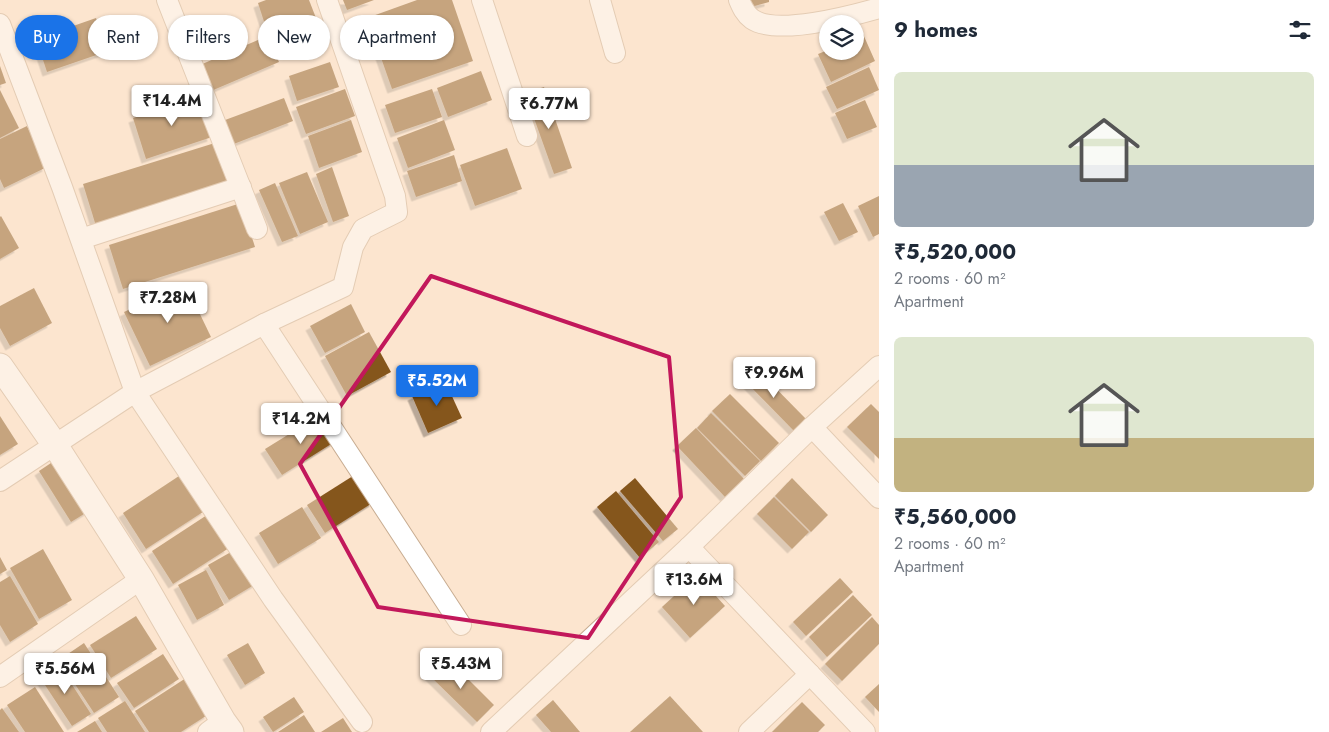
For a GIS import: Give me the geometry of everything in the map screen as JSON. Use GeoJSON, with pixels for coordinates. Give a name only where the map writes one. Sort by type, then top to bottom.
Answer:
{"type":"FeatureCollection","features":[{"type":"Feature","properties":{"kind":"street"},"geometry":{"type":"LineString","coordinates":[[167,0],[258,229]]}},
{"type":"Feature","properties":{"kind":"street"},"geometry":{"type":"LineString","coordinates":[[0,482],[135,392],[264,324],[343,287],[354,247],[363,229],[397,212],[395,196],[327,0]]}},
{"type":"Feature","properties":{"kind":"street"},"geometry":{"type":"LineString","coordinates":[[482,0],[527,136]]}},
{"type":"Feature","properties":{"kind":"street"},"geometry":{"type":"LineString","coordinates":[[600,0],[615,53]]}},
{"type":"Feature","properties":{"kind":"street"},"geometry":{"type":"LineString","coordinates":[[739,0],[743,10],[752,19],[767,25],[792,26],[879,8]]}},
{"type":"Feature","properties":{"kind":"street"},"geometry":{"type":"LineString","coordinates":[[0,24],[135,392],[274,599],[362,722]]}},
{"type":"Feature","properties":{"kind":"street"},"geometry":{"type":"LineString","coordinates":[[80,239],[241,187]]}},
{"type":"Feature","properties":{"kind":"street"},"geometry":{"type":"LineString","coordinates":[[264,324],[462,625]]}},
{"type":"Feature","properties":{"kind":"street"},"geometry":{"type":"LineString","coordinates":[[0,366],[55,445],[141,579],[220,728]]}},
{"type":"Feature","properties":{"kind":"street"},"geometry":{"type":"LineString","coordinates":[[491,732],[689,547],[812,427],[879,366]]}},
{"type":"Feature","properties":{"kind":"street"},"geometry":{"type":"LineString","coordinates":[[812,427],[879,498]]}},
{"type":"Feature","properties":{"kind":"street"},"geometry":{"type":"LineString","coordinates":[[689,547],[865,732]]}},
{"type":"Feature","properties":{"kind":"street"},"geometry":{"type":"LineString","coordinates":[[0,677],[141,579]]}},
{"type":"Feature","properties":{"kind":"street"},"geometry":{"type":"LineString","coordinates":[[748,732],[810,674]]}},
{"type":"Feature","properties":{"kind":"highlighted area"},"geometry":{"type":"Polygon","coordinates":[[[431,276],[669,357],[681,497],[588,638],[378,607],[300,464],[431,276]]]}},
{"type":"Feature","properties":{"kind":"building"},"geometry":{"type":"Polygon","coordinates":[[[266,0],[309,0],[315,15],[262,15],[258,3],[266,0]]]}},
{"type":"Feature","properties":{"kind":"building"},"geometry":{"type":"Polygon","coordinates":[[[343,0],[374,0],[347,10],[343,0]]]}},
{"type":"Feature","properties":{"kind":"building"},"geometry":{"type":"Polygon","coordinates":[[[417,0],[452,0],[473,61],[392,89],[382,60],[454,60],[454,15],[375,15],[417,0]]]}},
{"type":"Feature","properties":{"kind":"building"},"geometry":{"type":"Polygon","coordinates":[[[749,0],[769,0],[769,2],[751,7],[749,0]]]}},
{"type":"Feature","properties":{"kind":"building"},"geometry":{"type":"Polygon","coordinates":[[[88,21],[88,58],[47,72],[43,60],[78,60],[78,24],[88,21]]]}},
{"type":"Feature","properties":{"kind":"building"},"geometry":{"type":"Polygon","coordinates":[[[864,36],[875,61],[831,82],[821,60],[864,60],[864,36]]]}},
{"type":"Feature","properties":{"kind":"building"},"geometry":{"type":"Polygon","coordinates":[[[258,40],[258,60],[278,60],[279,62],[211,91],[200,65],[212,60],[248,60],[248,44],[258,40]]]}},
{"type":"Feature","properties":{"kind":"building"},"geometry":{"type":"Polygon","coordinates":[[[330,62],[339,87],[297,101],[289,76],[330,62]]]}},
{"type":"Feature","properties":{"kind":"building"},"geometry":{"type":"Polygon","coordinates":[[[0,66],[6,83],[0,85],[0,66]]]}},
{"type":"Feature","properties":{"kind":"building"},"geometry":{"type":"Polygon","coordinates":[[[869,67],[879,90],[837,109],[826,87],[869,67]]]}},
{"type":"Feature","properties":{"kind":"building"},"geometry":{"type":"Polygon","coordinates":[[[481,71],[492,100],[448,117],[437,88],[481,71]]]}},
{"type":"Feature","properties":{"kind":"building"},"geometry":{"type":"Polygon","coordinates":[[[544,87],[572,168],[554,174],[525,93],[544,87]]]}},
{"type":"Feature","properties":{"kind":"building"},"geometry":{"type":"Polygon","coordinates":[[[345,89],[355,116],[306,134],[296,107],[345,89]]]}},
{"type":"Feature","properties":{"kind":"building"},"geometry":{"type":"Polygon","coordinates":[[[432,89],[442,117],[395,133],[385,105],[432,89]]]}},
{"type":"Feature","properties":{"kind":"building"},"geometry":{"type":"Polygon","coordinates":[[[0,90],[19,128],[0,138],[0,90]]]}},
{"type":"Feature","properties":{"kind":"building"},"geometry":{"type":"Polygon","coordinates":[[[199,96],[212,137],[146,159],[133,118],[199,96]]]}},
{"type":"Feature","properties":{"kind":"building"},"geometry":{"type":"Polygon","coordinates":[[[284,98],[293,121],[226,147],[217,123],[284,98]]]}},
{"type":"Feature","properties":{"kind":"building"},"geometry":{"type":"Polygon","coordinates":[[[865,100],[877,127],[847,139],[835,113],[865,100]]]}},
{"type":"Feature","properties":{"kind":"building"},"geometry":{"type":"Polygon","coordinates":[[[351,120],[362,152],[319,168],[308,136],[351,120]]]}},
{"type":"Feature","properties":{"kind":"building"},"geometry":{"type":"Polygon","coordinates":[[[444,120],[455,150],[408,168],[397,138],[444,120]]]}},
{"type":"Feature","properties":{"kind":"building"},"geometry":{"type":"Polygon","coordinates":[[[27,126],[47,167],[4,188],[0,179],[0,139],[27,126]]]}},
{"type":"Feature","properties":{"kind":"building"},"geometry":{"type":"Polygon","coordinates":[[[218,142],[231,183],[96,226],[83,184],[218,142]]]}},
{"type":"Feature","properties":{"kind":"building"},"geometry":{"type":"Polygon","coordinates":[[[507,148],[522,189],[475,206],[460,165],[507,148]]]}},
{"type":"Feature","properties":{"kind":"building"},"geometry":{"type":"Polygon","coordinates":[[[454,155],[462,181],[416,197],[407,171],[454,155]]]}},
{"type":"Feature","properties":{"kind":"building"},"geometry":{"type":"Polygon","coordinates":[[[332,167],[349,216],[333,222],[316,174],[332,167]]]}},
{"type":"Feature","properties":{"kind":"building"},"geometry":{"type":"Polygon","coordinates":[[[307,172],[328,222],[300,234],[279,183],[307,172]]]}},
{"type":"Feature","properties":{"kind":"building"},"geometry":{"type":"Polygon","coordinates":[[[275,183],[298,236],[282,242],[259,190],[275,183]]]}},
{"type":"Feature","properties":{"kind":"building"},"geometry":{"type":"Polygon","coordinates":[[[879,196],[879,234],[873,237],[858,206],[879,196]]]}},
{"type":"Feature","properties":{"kind":"building"},"geometry":{"type":"Polygon","coordinates":[[[241,203],[255,247],[123,289],[109,245],[241,203]]]}},
{"type":"Feature","properties":{"kind":"building"},"geometry":{"type":"Polygon","coordinates":[[[843,203],[858,232],[839,241],[824,212],[843,203]]]}},
{"type":"Feature","properties":{"kind":"building"},"geometry":{"type":"Polygon","coordinates":[[[0,217],[19,248],[0,259],[0,217]]]}},
{"type":"Feature","properties":{"kind":"building"},"geometry":{"type":"Polygon","coordinates":[[[185,283],[211,337],[150,366],[124,312],[185,283]]]}},
{"type":"Feature","properties":{"kind":"building"},"geometry":{"type":"Polygon","coordinates":[[[34,288],[52,323],[10,346],[0,328],[0,306],[34,288]]]}},
{"type":"Feature","properties":{"kind":"building"},"geometry":{"type":"Polygon","coordinates":[[[351,304],[365,332],[325,353],[310,326],[351,304]]]}},
{"type":"Feature","properties":{"kind":"building"},"geometry":{"type":"Polygon","coordinates":[[[369,332],[391,372],[347,396],[325,356],[369,332]]]}},
{"type":"Feature","properties":{"kind":"building"},"geometry":{"type":"Polygon","coordinates":[[[755,367],[806,419],[794,431],[743,379],[755,367]]]}},
{"type":"Feature","properties":{"kind":"building"},"geometry":{"type":"Polygon","coordinates":[[[445,381],[462,418],[428,433],[412,396],[445,381]]]}},
{"type":"Feature","properties":{"kind":"building"},"geometry":{"type":"Polygon","coordinates":[[[730,394],[779,443],[761,461],[712,411],[730,394]]]}},
{"type":"Feature","properties":{"kind":"building"},"geometry":{"type":"Polygon","coordinates":[[[871,404],[879,412],[879,459],[847,427],[871,404]]]}},
{"type":"Feature","properties":{"kind":"building"},"geometry":{"type":"Polygon","coordinates":[[[711,413],[760,461],[745,476],[697,428],[711,413]]]}},
{"type":"Feature","properties":{"kind":"building"},"geometry":{"type":"Polygon","coordinates":[[[320,415],[336,441],[282,475],[265,449],[320,415]]]}},
{"type":"Feature","properties":{"kind":"building"},"geometry":{"type":"Polygon","coordinates":[[[0,416],[18,444],[0,455],[0,416]]]}},
{"type":"Feature","properties":{"kind":"building"},"geometry":{"type":"Polygon","coordinates":[[[696,428],[744,479],[725,497],[677,446],[696,428]]]}},
{"type":"Feature","properties":{"kind":"building"},"geometry":{"type":"Polygon","coordinates":[[[57,459],[89,511],[71,522],[39,471],[57,459]]]}},
{"type":"Feature","properties":{"kind":"building"},"geometry":{"type":"Polygon","coordinates":[[[182,474],[206,510],[146,549],[123,513],[182,474]]]}},
{"type":"Feature","properties":{"kind":"building"},"geometry":{"type":"Polygon","coordinates":[[[356,474],[374,502],[325,533],[307,505],[356,474]]]}},
{"type":"Feature","properties":{"kind":"building"},"geometry":{"type":"Polygon","coordinates":[[[635,478],[678,529],[663,541],[620,491],[635,478]]]}},
{"type":"Feature","properties":{"kind":"building"},"geometry":{"type":"Polygon","coordinates":[[[792,478],[828,515],[811,532],[775,496],[792,478]]]}},
{"type":"Feature","properties":{"kind":"building"},"geometry":{"type":"Polygon","coordinates":[[[616,491],[659,542],[640,558],[597,507],[616,491]]]}},
{"type":"Feature","properties":{"kind":"building"},"geometry":{"type":"Polygon","coordinates":[[[774,497],[809,532],[792,549],[757,514],[774,497]]]}},
{"type":"Feature","properties":{"kind":"building"},"geometry":{"type":"Polygon","coordinates":[[[302,507],[321,538],[278,564],[259,533],[302,507]]]}},
{"type":"Feature","properties":{"kind":"building"},"geometry":{"type":"Polygon","coordinates":[[[207,515],[229,548],[173,584],[152,551],[207,515]]]}},
{"type":"Feature","properties":{"kind":"building"},"geometry":{"type":"Polygon","coordinates":[[[238,548],[259,582],[229,600],[208,565],[238,548]]]}},
{"type":"Feature","properties":{"kind":"building"},"geometry":{"type":"Polygon","coordinates":[[[43,549],[72,600],[39,619],[10,568],[43,549]]]}},
{"type":"Feature","properties":{"kind":"building"},"geometry":{"type":"Polygon","coordinates":[[[0,557],[7,570],[0,574],[0,557]]]}},
{"type":"Feature","properties":{"kind":"building"},"geometry":{"type":"Polygon","coordinates":[[[206,570],[224,605],[197,620],[178,585],[206,570]]]}},
{"type":"Feature","properties":{"kind":"building"},"geometry":{"type":"Polygon","coordinates":[[[697,575],[725,606],[690,638],[662,607],[697,575]]]}},
{"type":"Feature","properties":{"kind":"building"},"geometry":{"type":"Polygon","coordinates":[[[10,576],[38,624],[10,642],[0,625],[0,582],[10,576]]]}},
{"type":"Feature","properties":{"kind":"building"},"geometry":{"type":"Polygon","coordinates":[[[840,578],[853,592],[806,636],[793,622],[840,578]]]}},
{"type":"Feature","properties":{"kind":"building"},"geometry":{"type":"Polygon","coordinates":[[[853,595],[872,615],[827,657],[809,637],[853,595]]]}},
{"type":"Feature","properties":{"kind":"building"},"geometry":{"type":"Polygon","coordinates":[[[136,616],[157,649],[111,678],[90,645],[136,616]]]}},
{"type":"Feature","properties":{"kind":"building"},"geometry":{"type":"Polygon","coordinates":[[[872,617],[879,625],[879,644],[842,681],[825,664],[872,617]]]}},
{"type":"Feature","properties":{"kind":"building"},"geometry":{"type":"Polygon","coordinates":[[[84,643],[119,697],[94,713],[59,660],[84,643]]]}},
{"type":"Feature","properties":{"kind":"building"},"geometry":{"type":"Polygon","coordinates":[[[248,643],[265,673],[245,685],[227,655],[248,643]]]}},
{"type":"Feature","properties":{"kind":"building"},"geometry":{"type":"Polygon","coordinates":[[[163,654],[179,679],[134,708],[117,683],[163,654]]]}},
{"type":"Feature","properties":{"kind":"building"},"geometry":{"type":"Polygon","coordinates":[[[446,657],[494,705],[477,722],[429,675],[446,657]]]}},
{"type":"Feature","properties":{"kind":"building"},"geometry":{"type":"Polygon","coordinates":[[[58,663],[91,714],[72,726],[39,676],[58,663]]]}},
{"type":"Feature","properties":{"kind":"building"},"geometry":{"type":"Polygon","coordinates":[[[186,678],[209,714],[181,732],[149,732],[135,711],[186,678]]]}},
{"type":"Feature","properties":{"kind":"building"},"geometry":{"type":"Polygon","coordinates":[[[879,684],[879,712],[865,697],[879,684]]]}},
{"type":"Feature","properties":{"kind":"building"},"geometry":{"type":"Polygon","coordinates":[[[35,687],[64,732],[25,732],[7,705],[35,687]]]}},
{"type":"Feature","properties":{"kind":"building"},"geometry":{"type":"Polygon","coordinates":[[[670,696],[703,732],[630,732],[670,696]]]}},
{"type":"Feature","properties":{"kind":"building"},"geometry":{"type":"Polygon","coordinates":[[[294,697],[304,712],[273,732],[263,717],[294,697]]]}},
{"type":"Feature","properties":{"kind":"building"},"geometry":{"type":"Polygon","coordinates":[[[553,700],[580,732],[551,732],[536,715],[553,700]]]}},
{"type":"Feature","properties":{"kind":"building"},"geometry":{"type":"Polygon","coordinates":[[[125,701],[145,732],[107,732],[98,718],[125,701]]]}},
{"type":"Feature","properties":{"kind":"building"},"geometry":{"type":"Polygon","coordinates":[[[802,702],[825,725],[818,732],[772,732],[802,702]]]}},
{"type":"Feature","properties":{"kind":"building"},"geometry":{"type":"Polygon","coordinates":[[[2,708],[19,732],[0,732],[0,710],[2,708]]]}},
{"type":"Feature","properties":{"kind":"building"},"geometry":{"type":"Polygon","coordinates":[[[304,715],[315,732],[278,732],[304,715]]]}},
{"type":"Feature","properties":{"kind":"building"},"geometry":{"type":"Polygon","coordinates":[[[343,718],[352,732],[321,732],[343,718]]]}},
{"type":"Feature","properties":{"kind":"building"},"geometry":{"type":"Polygon","coordinates":[[[95,721],[102,732],[77,732],[95,721]]]}}]}
